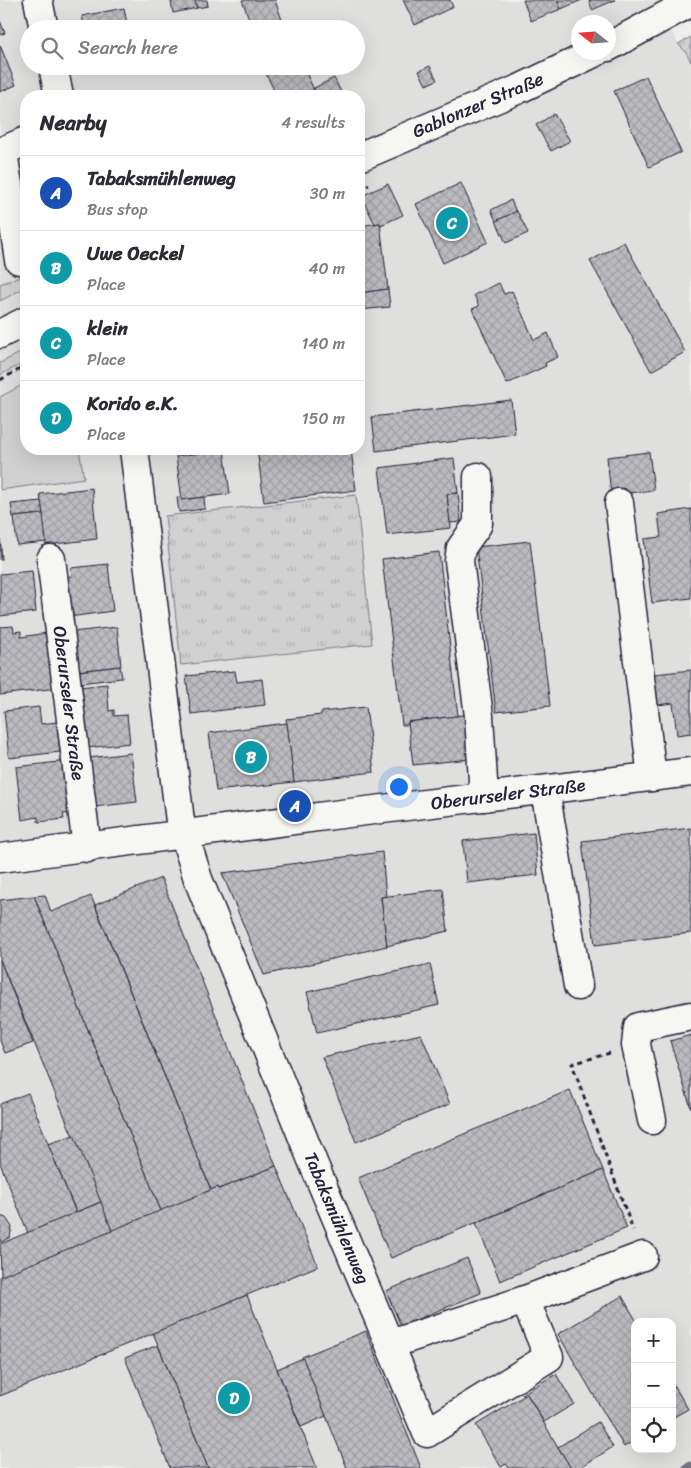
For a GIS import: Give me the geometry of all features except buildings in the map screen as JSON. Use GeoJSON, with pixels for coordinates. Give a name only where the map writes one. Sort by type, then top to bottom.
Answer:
{"type":"FeatureCollection","features":[{"type":"Feature","properties":{"kind":"street"},"geometry":{"type":"LineString","coordinates":[[38,0],[42,20]]}},
{"type":"Feature","properties":{"kind":"street"},"geometry":{"type":"LineString","coordinates":[[616,43],[691,2]]}},
{"type":"Feature","properties":{"kind":"street","name":"Gablonzer Straße"},"geometry":{"type":"LineString","coordinates":[[365,154],[519,89],[579,60]]}},
{"type":"Feature","properties":{"kind":"street"},"geometry":{"type":"LineString","coordinates":[[55,75],[58,90]]}},
{"type":"Feature","properties":{"kind":"street"},"geometry":{"type":"LineString","coordinates":[[10,148],[19,260]]}},
{"type":"Feature","properties":{"kind":"street"},"geometry":{"type":"LineString","coordinates":[[0,334],[20,324]]}},
{"type":"Feature","properties":{"kind":"street","name":"Tabaksmühlenweg"},"geometry":{"type":"LineString","coordinates":[[135,455],[180,821],[184,835],[202,888],[314,1165],[427,1433],[549,1357],[526,1300]]}},
{"type":"Feature","properties":{"kind":"street"},"geometry":{"type":"LineString","coordinates":[[478,477],[478,524],[461,548],[459,561],[478,716],[484,797]]}},
{"type":"Feature","properties":{"kind":"street"},"geometry":{"type":"LineString","coordinates":[[619,504],[652,777]]}},
{"type":"Feature","properties":{"kind":"street","name":"Oberurseler Straße"},"geometry":{"type":"LineString","coordinates":[[51,559],[87,848]]}},
{"type":"Feature","properties":{"kind":"street","name":"Oberurseler Straße"},"geometry":{"type":"LineString","coordinates":[[0,858],[691,772]]}},
{"type":"Feature","properties":{"kind":"street"},"geometry":{"type":"LineString","coordinates":[[545,790],[578,986]]}},
{"type":"Feature","properties":{"kind":"street"},"geometry":{"type":"LineString","coordinates":[[652,1120],[636,1045],[638,1027],[691,1016]]}},
{"type":"Feature","properties":{"kind":"street"},"geometry":{"type":"LineString","coordinates":[[391,1344],[526,1300],[643,1256]]}},
{"type":"Feature","properties":{"kind":"path"},"geometry":{"type":"LineString","coordinates":[[0,380],[20,369]]}},
{"type":"Feature","properties":{"kind":"path"},"geometry":{"type":"LineString","coordinates":[[636,1045],[572,1064],[643,1256]]}},
{"type":"Feature","properties":{"kind":"shaded area"},"geometry":{"type":"Polygon","coordinates":[[[0,0],[658,0],[678,44],[686,52],[691,62],[691,1468],[0,1468],[0,0]]]}},
{"type":"Feature","properties":{"kind":"green space"},"geometry":{"type":"Polygon","coordinates":[[[691,37],[691,62],[686,52],[678,44],[691,37]]]}},
{"type":"Feature","properties":{"kind":"green space"},"geometry":{"type":"Polygon","coordinates":[[[20,276],[20,290],[0,301],[0,284],[20,276]]]}},
{"type":"Feature","properties":{"kind":"green space"},"geometry":{"type":"Polygon","coordinates":[[[20,353],[20,365],[0,375],[0,363],[20,353]]]}},
{"type":"Feature","properties":{"kind":"green space"},"geometry":{"type":"Polygon","coordinates":[[[20,386],[20,455],[80,455],[84,478],[0,490],[0,397],[20,386]]]}},
{"type":"Feature","properties":{"kind":"green space"},"geometry":{"type":"Polygon","coordinates":[[[356,495],[372,644],[181,665],[165,516],[356,495]]]}},
{"type":"Feature","properties":{"kind":"waterway"},"geometry":{"type":"LineString","coordinates":[[687,1468],[691,1466]]}},
{"type":"Feature","properties":{"kind":"place","name":"klein"},"geometry":{"type":"Point","coordinates":[452,223]}},
{"type":"Feature","properties":{"kind":"place","name":"Uwe Oeckel"},"geometry":{"type":"Point","coordinates":[251,757]}},
{"type":"Feature","properties":{"kind":"place","name":"Tabaksmühlenweg"},"geometry":{"type":"Point","coordinates":[295,806]}},
{"type":"Feature","properties":{"kind":"place","name":"Korido e.K."},"geometry":{"type":"Point","coordinates":[234,1398]}}]}
